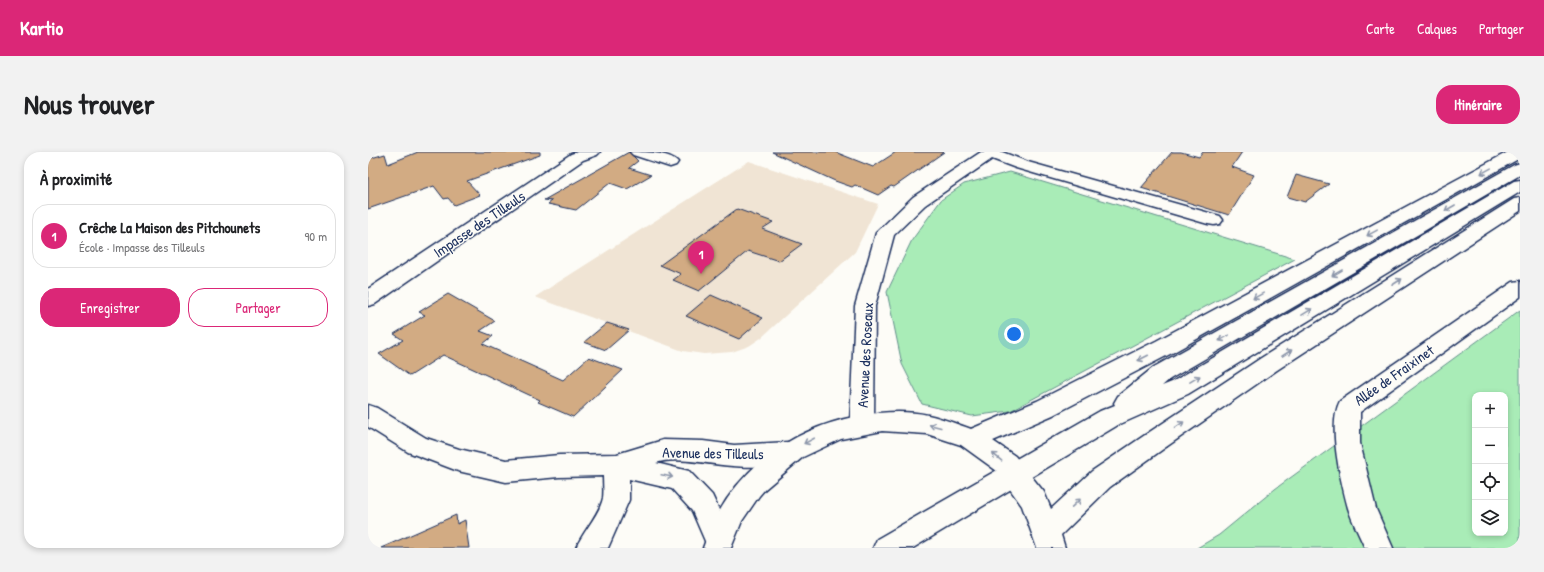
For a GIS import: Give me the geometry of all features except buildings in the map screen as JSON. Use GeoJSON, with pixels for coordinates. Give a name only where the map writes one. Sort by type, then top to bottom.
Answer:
{"type":"FeatureCollection","features":[{"type":"Feature","properties":{"kind":"main road","name":"Impasse des Tilleuls"},"geometry":{"type":"LineString","coordinates":[[368,300],[577,157],[592,152]]}},
{"type":"Feature","properties":{"kind":"main road"},"geometry":{"type":"LineString","coordinates":[[638,152],[670,162]]}},
{"type":"Feature","properties":{"kind":"main road"},"geometry":{"type":"LineString","coordinates":[[992,152],[1022,165],[1214,220]]}},
{"type":"Feature","properties":{"kind":"main road","name":"Avenue des Roseaux"},"geometry":{"type":"LineString","coordinates":[[862,423],[865,306],[886,233],[919,200],[992,152]]}},
{"type":"Feature","properties":{"kind":"main road"},"geometry":{"type":"LineString","coordinates":[[972,439],[1045,408],[1164,347],[1520,152]]}},
{"type":"Feature","properties":{"kind":"main road"},"geometry":{"type":"LineString","coordinates":[[1109,418],[1162,373],[1520,168]]}},
{"type":"Feature","properties":{"kind":"main road"},"geometry":{"type":"LineString","coordinates":[[887,548],[1109,418],[1180,388],[1520,185]]}},
{"type":"Feature","properties":{"kind":"main road"},"geometry":{"type":"LineString","coordinates":[[1049,539],[1102,479],[1269,364],[1520,203]]}},
{"type":"Feature","properties":{"kind":"main road","name":"Allée de Fraixinet"},"geometry":{"type":"LineString","coordinates":[[1379,548],[1362,509],[1346,443],[1348,408],[1520,286]]}},
{"type":"Feature","properties":{"kind":"main road","name":"Avenue des Tilleuls"},"geometry":{"type":"LineString","coordinates":[[368,415],[417,445],[458,460],[506,471],[559,466],[616,465],[680,479],[702,503],[718,544]]}},
{"type":"Feature","properties":{"kind":"main road"},"geometry":{"type":"LineString","coordinates":[[718,544],[731,514],[747,490],[766,470],[788,453],[811,439],[836,429],[862,423],[891,420],[919,422],[946,429],[972,439],[995,454],[1015,473],[1028,490],[1039,509],[1049,539]]}},
{"type":"Feature","properties":{"kind":"main road","name":"Avenue des Tilleuls"},"geometry":{"type":"LineString","coordinates":[[616,465],[663,450],[703,452],[734,456],[788,453]]}},
{"type":"Feature","properties":{"kind":"main road"},"geometry":{"type":"LineString","coordinates":[[590,548],[597,540],[616,500],[616,465]]}},
{"type":"Feature","properties":{"kind":"shaded area"},"geometry":{"type":"Polygon","coordinates":[[[749,161],[878,204],[855,252],[761,338],[749,346],[732,352],[704,354],[683,351],[535,297],[749,161]]]}},
{"type":"Feature","properties":{"kind":"green space"},"geometry":{"type":"Polygon","coordinates":[[[1010,172],[1295,259],[1010,411],[972,416],[922,404],[902,364],[887,292],[912,240],[941,200],[964,184],[1010,172]]]}},
{"type":"Feature","properties":{"kind":"green space"},"geometry":{"type":"Polygon","coordinates":[[[1520,310],[1520,548],[1197,548],[1219,535],[1275,489],[1520,310]]]}},
{"type":"Feature","properties":{"kind":"place","name":"Crêche La Maison des Pitchounets"},"geometry":{"type":"Point","coordinates":[701,274]}}]}
